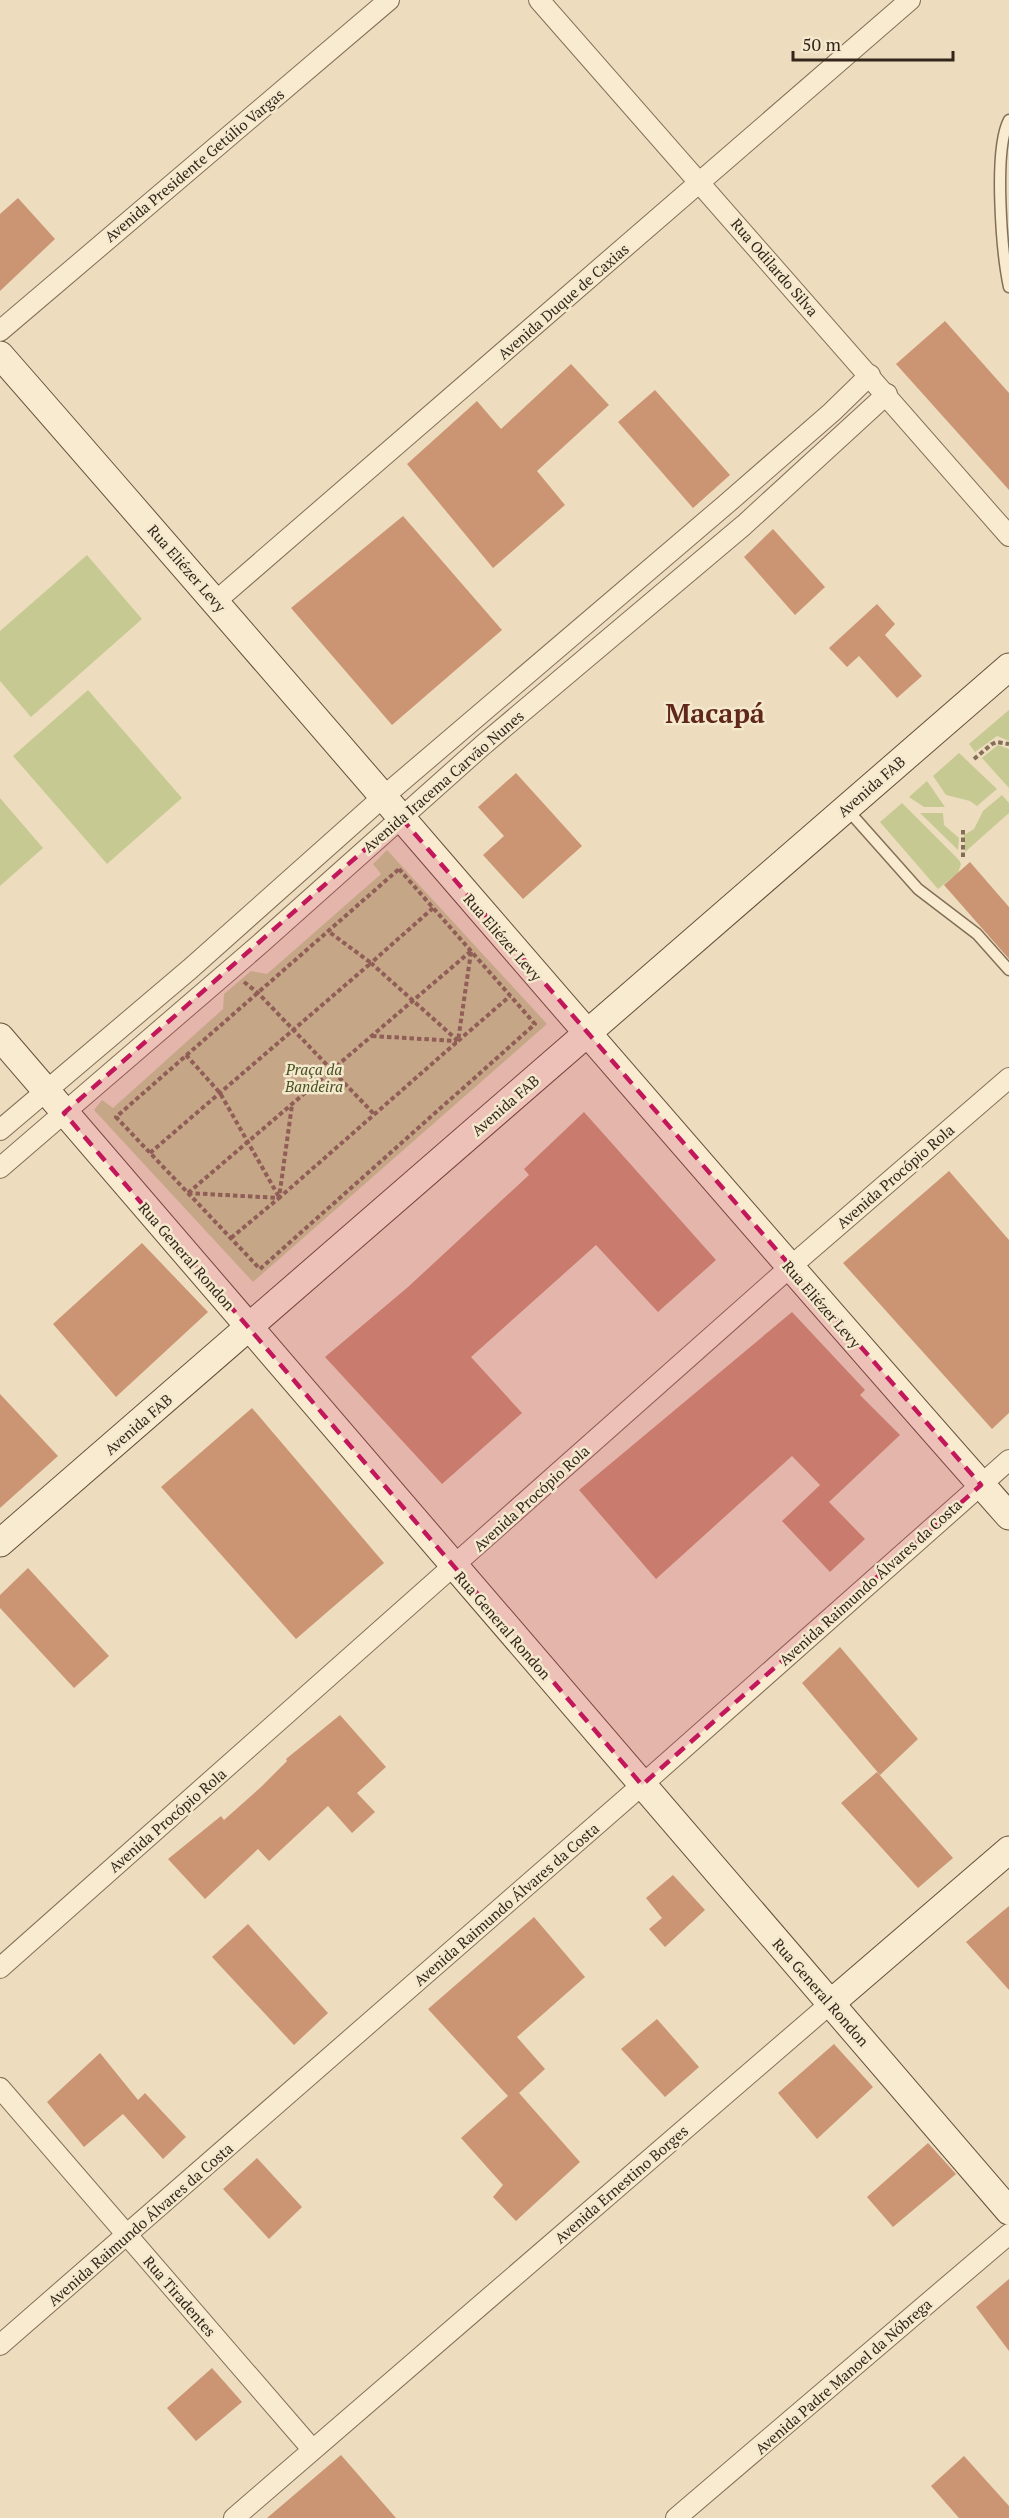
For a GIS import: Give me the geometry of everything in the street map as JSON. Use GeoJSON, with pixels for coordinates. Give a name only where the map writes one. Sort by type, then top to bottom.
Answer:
{"type":"FeatureCollection","features":[{"type":"Feature","properties":{"kind":"main road","name":"Rua Eliézer Levy"},"geometry":{"type":"LineString","coordinates":[[0,355],[216,602],[789,1268],[1009,1516]]}},
{"type":"Feature","properties":{"kind":"main road","name":"Avenida FAB"},"geometry":{"type":"LineString","coordinates":[[0,1544],[1009,667]]}},
{"type":"Feature","properties":{"kind":"main road","name":"Rua General Rondon"},"geometry":{"type":"LineString","coordinates":[[0,1037],[1009,2211]]}},
{"type":"Feature","properties":{"kind":"main road","name":"Avenida Ernestino Borges"},"geometry":{"type":"LineString","coordinates":[[831,2003],[1009,1850]]}},
{"type":"Feature","properties":{"kind":"street","name":"Avenida Presidente Getúlio Vargas"},"geometry":{"type":"LineString","coordinates":[[0,331],[389,0]]}},
{"type":"Feature","properties":{"kind":"street","name":"Rua Odilardo Silva"},"geometry":{"type":"LineString","coordinates":[[540,0],[1009,536]]}},
{"type":"Feature","properties":{"kind":"street","name":"Avenida Duque de Caxias"},"geometry":{"type":"LineString","coordinates":[[216,602],[910,0]]}},
{"type":"Feature","properties":{"kind":"street","name":"Avenida Iracema Carvão Nunes"},"geometry":{"type":"LineString","coordinates":[[0,1130],[190,969],[383,797],[724,506],[832,412],[870,375]]}},
{"type":"Feature","properties":{"kind":"street","name":"Avenida Iracema Carvão Nunes"},"geometry":{"type":"LineString","coordinates":[[0,1168],[260,944],[583,659],[744,525],[886,394]]}},
{"type":"Feature","properties":{"kind":"street"},"geometry":{"type":"LineString","coordinates":[[242,922],[260,944]]}},
{"type":"Feature","properties":{"kind":"street"},"geometry":{"type":"LineString","coordinates":[[190,969],[208,989]]}},
{"type":"Feature","properties":{"kind":"street","name":"Avenida Procópio Rola"},"geometry":{"type":"LineString","coordinates":[[0,1968],[789,1268],[1009,1078]]}},
{"type":"Feature","properties":{"kind":"street","name":"Avenida Raimundo Álvares da Costa"},"geometry":{"type":"LineString","coordinates":[[0,2345],[642,1785],[1009,1460]]}},
{"type":"Feature","properties":{"kind":"street","name":"Avenida Ernestino Borges"},"geometry":{"type":"LineString","coordinates":[[234,2518],[831,2003]]}},
{"type":"Feature","properties":{"kind":"street","name":"Rua Tiradentes"},"geometry":{"type":"LineString","coordinates":[[0,2088],[312,2449]]}},
{"type":"Feature","properties":{"kind":"street","name":"Avenida Padre Manoel da Nóbrega"},"geometry":{"type":"LineString","coordinates":[[676,2518],[1009,2234]]}},
{"type":"Feature","properties":{"kind":"lane"},"geometry":{"type":"LineString","coordinates":[[1009,120],[1002,151],[1000,178],[1005,267],[1009,287]]}},
{"type":"Feature","properties":{"kind":"lane"},"geometry":{"type":"LineString","coordinates":[[846,808],[918,890],[977,934],[1009,970]]}},
{"type":"Feature","properties":{"kind":"path"},"geometry":{"type":"LineString","coordinates":[[974,759],[992,744],[997,742],[1009,744]]}},
{"type":"Feature","properties":{"kind":"path"},"geometry":{"type":"LineString","coordinates":[[963,830],[963,858]]}},
{"type":"Feature","properties":{"kind":"path"},"geometry":{"type":"LineString","coordinates":[[399,869],[433,908],[535,1024],[260,1269],[116,1117],[399,869]]}},
{"type":"Feature","properties":{"kind":"path"},"geometry":{"type":"LineString","coordinates":[[150,1153],[433,908]]}},
{"type":"Feature","properties":{"kind":"path"},"geometry":{"type":"LineString","coordinates":[[328,931],[371,963],[458,1041]]}},
{"type":"Feature","properties":{"kind":"path"},"geometry":{"type":"LineString","coordinates":[[188,1193],[471,951]]}},
{"type":"Feature","properties":{"kind":"path"},"geometry":{"type":"LineString","coordinates":[[458,1041],[471,951]]}},
{"type":"Feature","properties":{"kind":"path"},"geometry":{"type":"LineString","coordinates":[[242,980],[258,993],[374,1114]]}},
{"type":"Feature","properties":{"kind":"path"},"geometry":{"type":"LineString","coordinates":[[231,1238],[510,996]]}},
{"type":"Feature","properties":{"kind":"path"},"geometry":{"type":"LineString","coordinates":[[372,1036],[458,1041]]}},
{"type":"Feature","properties":{"kind":"path"},"geometry":{"type":"LineString","coordinates":[[186,1055],[220,1093],[279,1198]]}},
{"type":"Feature","properties":{"kind":"path"},"geometry":{"type":"LineString","coordinates":[[279,1198],[292,1105]]}},
{"type":"Feature","properties":{"kind":"path"},"geometry":{"type":"LineString","coordinates":[[188,1193],[279,1198]]}},
{"type":"Feature","properties":{"kind":"highlighted area"},"geometry":{"type":"Polygon","coordinates":[[[401,818],[981,1485],[642,1785],[64,1113],[401,818]]]}},
{"type":"Feature","properties":{"kind":"green space"},"geometry":{"type":"Polygon","coordinates":[[[87,555],[142,619],[31,717],[0,681],[0,631],[87,555]]]}},
{"type":"Feature","properties":{"kind":"green space"},"geometry":{"type":"Polygon","coordinates":[[[88,690],[182,798],[107,864],[13,756],[88,690]]]}},
{"type":"Feature","properties":{"kind":"green space"},"geometry":{"type":"Polygon","coordinates":[[[1009,710],[1009,741],[997,736],[975,752],[969,744],[1009,710]]]}},
{"type":"Feature","properties":{"kind":"green space"},"geometry":{"type":"Polygon","coordinates":[[[998,745],[1009,749],[1009,788],[982,758],[998,745]]]}},
{"type":"Feature","properties":{"kind":"green space"},"geometry":{"type":"Polygon","coordinates":[[[959,753],[997,789],[977,806],[970,801],[946,795],[933,776],[959,753]]]}},
{"type":"Feature","properties":{"kind":"green space"},"geometry":{"type":"Polygon","coordinates":[[[927,781],[945,807],[924,807],[909,797],[927,781]]]}},
{"type":"Feature","properties":{"kind":"green space"},"geometry":{"type":"Polygon","coordinates":[[[1002,795],[1009,803],[1009,813],[965,852],[964,835],[974,829],[983,811],[1002,795]]]}},
{"type":"Feature","properties":{"kind":"green space"},"geometry":{"type":"Polygon","coordinates":[[[0,798],[43,848],[0,886],[0,798]]]}},
{"type":"Feature","properties":{"kind":"green space"},"geometry":{"type":"Polygon","coordinates":[[[902,803],[961,864],[958,873],[938,889],[880,822],[902,803]]]}},
{"type":"Feature","properties":{"kind":"green space"},"geometry":{"type":"Polygon","coordinates":[[[920,813],[943,813],[944,825],[959,838],[958,850],[920,813]]]}},
{"type":"Feature","properties":{"kind":"green space","name":"Praça da Bandeira"},"geometry":{"type":"Polygon","coordinates":[[[387,850],[547,1024],[253,1282],[94,1110],[102,1100],[113,1108],[223,1009],[224,994],[251,971],[267,974],[381,874],[373,864],[387,850]]]}},
{"type":"Feature","properties":{"kind":"building"},"geometry":{"type":"Polygon","coordinates":[[[18,198],[55,239],[0,291],[0,214],[18,198]]]}},
{"type":"Feature","properties":{"kind":"building"},"geometry":{"type":"Polygon","coordinates":[[[945,321],[1009,393],[1009,490],[896,364],[945,321]]]}},
{"type":"Feature","properties":{"kind":"building"},"geometry":{"type":"Polygon","coordinates":[[[571,364],[609,405],[537,471],[565,505],[493,568],[407,464],[477,401],[501,429],[571,364]]]}},
{"type":"Feature","properties":{"kind":"building"},"geometry":{"type":"Polygon","coordinates":[[[655,390],[730,475],[693,508],[618,422],[655,390]]]}},
{"type":"Feature","properties":{"kind":"building"},"geometry":{"type":"Polygon","coordinates":[[[403,516],[502,630],[392,725],[291,608],[403,516]]]}},
{"type":"Feature","properties":{"kind":"building"},"geometry":{"type":"Polygon","coordinates":[[[773,529],[825,587],[795,615],[744,557],[773,529]]]}},
{"type":"Feature","properties":{"kind":"building"},"geometry":{"type":"Polygon","coordinates":[[[877,604],[895,624],[885,635],[922,676],[897,698],[859,656],[847,667],[829,648],[877,604]]]}},
{"type":"Feature","properties":{"kind":"building"},"geometry":{"type":"Polygon","coordinates":[[[516,773],[582,846],[523,899],[483,855],[504,836],[478,807],[516,773]]]}},
{"type":"Feature","properties":{"kind":"building"},"geometry":{"type":"Polygon","coordinates":[[[970,862],[1009,907],[1009,959],[944,885],[970,862]]]}},
{"type":"Feature","properties":{"kind":"building"},"geometry":{"type":"Polygon","coordinates":[[[584,1112],[716,1260],[658,1312],[596,1245],[471,1357],[522,1413],[442,1484],[325,1357],[408,1287],[529,1175],[524,1169],[584,1112]]]}},
{"type":"Feature","properties":{"kind":"building"},"geometry":{"type":"Polygon","coordinates":[[[949,1171],[1009,1240],[1009,1413],[992,1429],[843,1263],[949,1171]]]}},
{"type":"Feature","properties":{"kind":"building"},"geometry":{"type":"Polygon","coordinates":[[[142,1243],[208,1312],[116,1397],[53,1324],[142,1243]]]}},
{"type":"Feature","properties":{"kind":"building"},"geometry":{"type":"Polygon","coordinates":[[[792,1312],[865,1390],[860,1395],[900,1435],[829,1502],[865,1539],[830,1572],[782,1521],[820,1485],[792,1456],[656,1579],[579,1490],[792,1312]]]}},
{"type":"Feature","properties":{"kind":"building"},"geometry":{"type":"Polygon","coordinates":[[[0,1394],[58,1456],[0,1508],[0,1394]]]}},
{"type":"Feature","properties":{"kind":"building"},"geometry":{"type":"Polygon","coordinates":[[[252,1408],[384,1563],[296,1639],[161,1487],[252,1408]]]}},
{"type":"Feature","properties":{"kind":"building"},"geometry":{"type":"Polygon","coordinates":[[[28,1568],[109,1656],[74,1688],[0,1608],[0,1595],[28,1568]]]}},
{"type":"Feature","properties":{"kind":"building"},"geometry":{"type":"Polygon","coordinates":[[[840,1647],[918,1739],[880,1775],[802,1683],[840,1647]]]}},
{"type":"Feature","properties":{"kind":"building"},"geometry":{"type":"Polygon","coordinates":[[[340,1715],[386,1767],[357,1793],[375,1812],[352,1833],[328,1806],[269,1861],[258,1849],[205,1899],[168,1859],[221,1816],[224,1820],[261,1787],[287,1761],[286,1759],[340,1715]]]}},
{"type":"Feature","properties":{"kind":"building"},"geometry":{"type":"Polygon","coordinates":[[[877,1772],[953,1858],[918,1888],[841,1803],[877,1772]]]}},
{"type":"Feature","properties":{"kind":"building"},"geometry":{"type":"Polygon","coordinates":[[[673,1875],[705,1910],[665,1947],[649,1929],[662,1918],[646,1898],[673,1875]]]}},
{"type":"Feature","properties":{"kind":"building"},"geometry":{"type":"Polygon","coordinates":[[[1009,1906],[1009,1990],[966,1942],[1009,1906]]]}},
{"type":"Feature","properties":{"kind":"building"},"geometry":{"type":"Polygon","coordinates":[[[534,1917],[585,1977],[517,2037],[545,2069],[519,2093],[580,2162],[516,2221],[493,2197],[503,2185],[461,2138],[508,2096],[428,2009],[534,1917]]]}},
{"type":"Feature","properties":{"kind":"building"},"geometry":{"type":"Polygon","coordinates":[[[248,1924],[328,2013],[294,2045],[212,1957],[248,1924]]]}},
{"type":"Feature","properties":{"kind":"building"},"geometry":{"type":"Polygon","coordinates":[[[657,2019],[699,2067],[665,2097],[621,2049],[657,2019]]]}},
{"type":"Feature","properties":{"kind":"building"},"geometry":{"type":"Polygon","coordinates":[[[834,2044],[873,2087],[817,2139],[778,2093],[834,2044]]]}},
{"type":"Feature","properties":{"kind":"building"},"geometry":{"type":"Polygon","coordinates":[[[100,2053],[138,2100],[145,2093],[186,2137],[163,2159],[123,2114],[84,2147],[47,2102],[100,2053]]]}},
{"type":"Feature","properties":{"kind":"building"},"geometry":{"type":"Polygon","coordinates":[[[928,2143],[956,2174],[893,2227],[867,2197],[928,2143]]]}},
{"type":"Feature","properties":{"kind":"building"},"geometry":{"type":"Polygon","coordinates":[[[257,2158],[302,2207],[269,2239],[223,2189],[257,2158]]]}},
{"type":"Feature","properties":{"kind":"building"},"geometry":{"type":"Polygon","coordinates":[[[1009,2279],[1009,2351],[976,2307],[1009,2279]]]}},
{"type":"Feature","properties":{"kind":"building"},"geometry":{"type":"Polygon","coordinates":[[[212,2368],[242,2402],[196,2441],[167,2408],[212,2368]]]}},
{"type":"Feature","properties":{"kind":"building"},"geometry":{"type":"Polygon","coordinates":[[[341,2455],[396,2518],[267,2518],[341,2455]]]}},
{"type":"Feature","properties":{"kind":"building"},"geometry":{"type":"Polygon","coordinates":[[[964,2456],[1009,2506],[1009,2518],[959,2518],[931,2486],[964,2456]]]}},
{"type":"Feature","properties":{"kind":"district","name":"Macapá"},"geometry":{"type":"Point","coordinates":[715,713]}}]}
